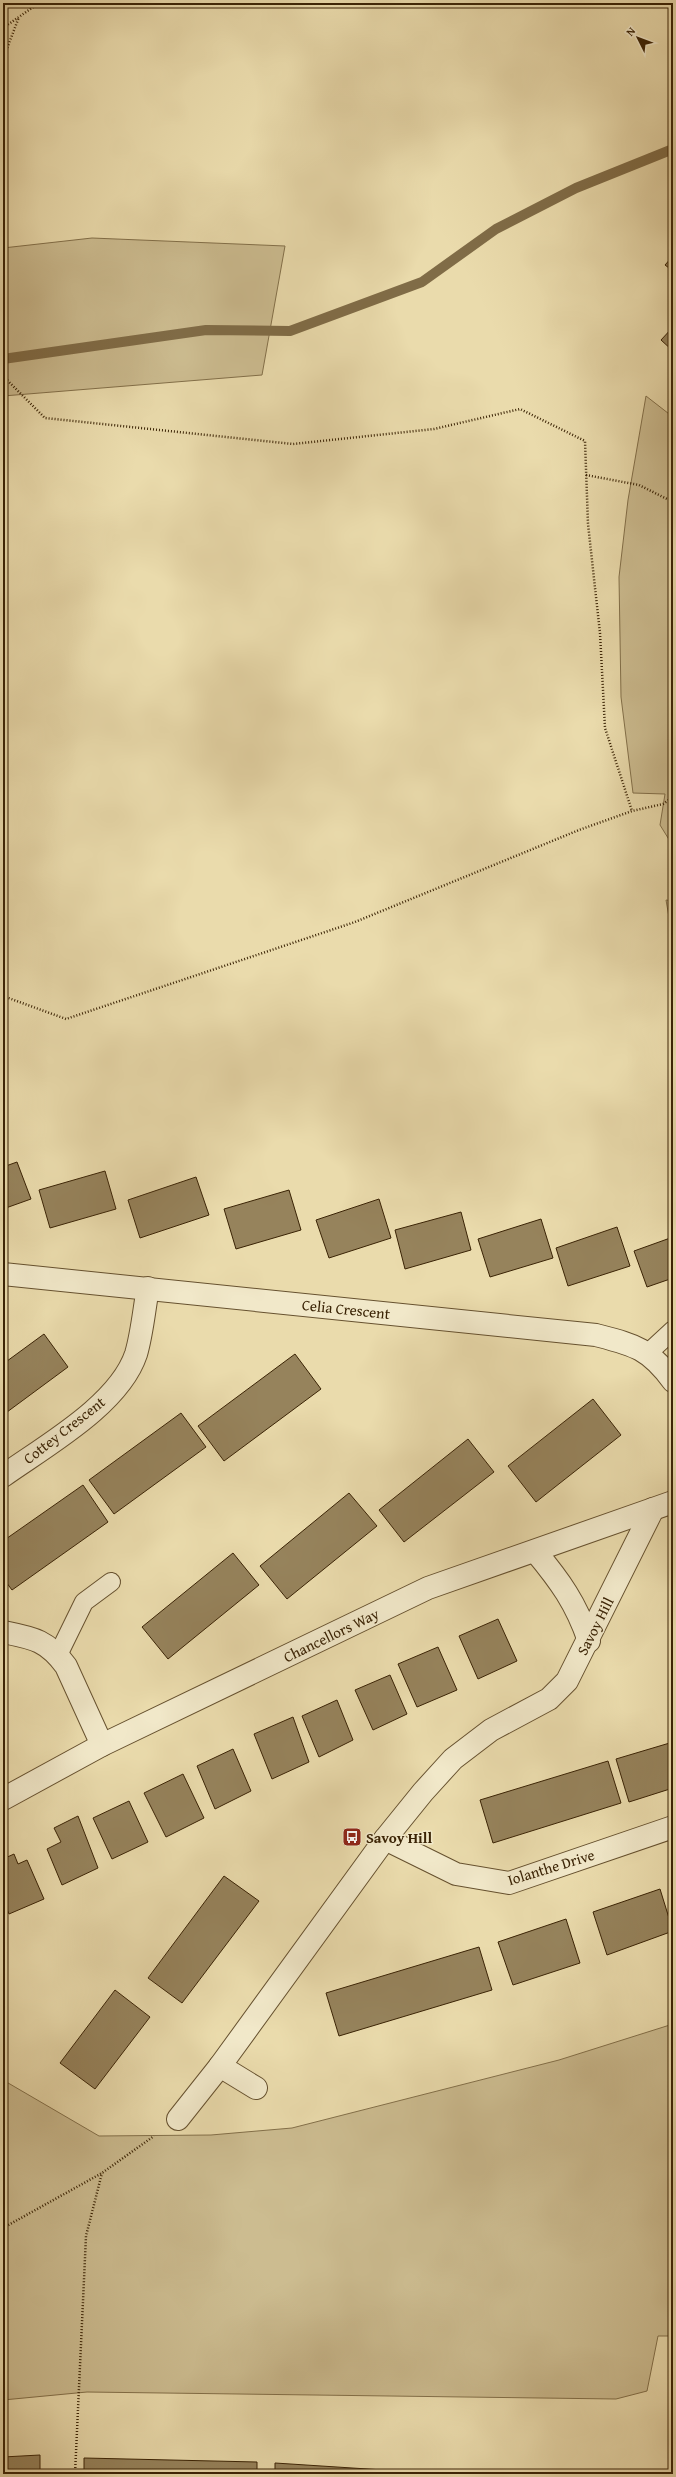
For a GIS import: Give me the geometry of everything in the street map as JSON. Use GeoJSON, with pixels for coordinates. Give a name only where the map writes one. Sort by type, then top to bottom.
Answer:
{"type":"FeatureCollection","features":[{"type":"Feature","properties":{"kind":"street","name":"Celia Crescent"},"geometry":{"type":"LineString","coordinates":[[3,1274],[596,1335],[636,1346],[660,1363],[673,1381]]}},
{"type":"Feature","properties":{"kind":"street","name":"Cottey Crescent"},"geometry":{"type":"LineString","coordinates":[[3,1476],[89,1415],[115,1390],[136,1355],[148,1288]]}},
{"type":"Feature","properties":{"kind":"street","name":"Chancellors Way"},"geometry":{"type":"LineString","coordinates":[[3,1799],[102,1745],[428,1588],[673,1502]]}},
{"type":"Feature","properties":{"kind":"street","name":"Savoy Hill"},"geometry":{"type":"LineString","coordinates":[[178,2119],[220,2066],[385,1839],[423,1792],[453,1759],[491,1730],[549,1699],[567,1681],[589,1641],[653,1509]]}},
{"type":"Feature","properties":{"kind":"street"},"geometry":{"type":"LineString","coordinates":[[535,1551],[554,1573],[579,1612],[589,1641]]}},
{"type":"Feature","properties":{"kind":"street"},"geometry":{"type":"LineString","coordinates":[[3,1632],[34,1638],[46,1644],[58,1655],[69,1672],[102,1745]]}},
{"type":"Feature","properties":{"kind":"street","name":"Iolanthe Drive"},"geometry":{"type":"LineString","coordinates":[[385,1839],[456,1874],[509,1882],[673,1827]]}},
{"type":"Feature","properties":{"kind":"street"},"geometry":{"type":"LineString","coordinates":[[220,2066],[256,2088]]}},
{"type":"Feature","properties":{"kind":"lane"},"geometry":{"type":"LineString","coordinates":[[647,1354],[673,1330]]}},
{"type":"Feature","properties":{"kind":"lane"},"geometry":{"type":"LineString","coordinates":[[58,1655],[84,1602],[111,1582]]}},
{"type":"Feature","properties":{"kind":"path"},"geometry":{"type":"LineString","coordinates":[[3,28],[39,3]]}},
{"type":"Feature","properties":{"kind":"path"},"geometry":{"type":"LineString","coordinates":[[3,59],[19,17]]}},
{"type":"Feature","properties":{"kind":"path"},"geometry":{"type":"LineString","coordinates":[[4,377],[45,418],[293,444],[434,429],[520,409],[585,441],[588,524],[600,634],[605,728],[632,811]]}},
{"type":"Feature","properties":{"kind":"path"},"geometry":{"type":"LineString","coordinates":[[586,475],[639,485],[673,502]]}},
{"type":"Feature","properties":{"kind":"path"},"geometry":{"type":"LineString","coordinates":[[3,996],[66,1018],[355,922],[494,864],[632,811],[663,804],[673,797]]}},
{"type":"Feature","properties":{"kind":"path"},"geometry":{"type":"LineString","coordinates":[[3,2228],[102,2173],[178,2119]]}},
{"type":"Feature","properties":{"kind":"path"},"geometry":{"type":"LineString","coordinates":[[74,2474],[86,2236],[102,2173]]}},
{"type":"Feature","properties":{"kind":"shaded area"},"geometry":{"type":"Polygon","coordinates":[[[92,238],[285,246],[262,375],[3,396],[3,248],[92,238]]]}},
{"type":"Feature","properties":{"kind":"shaded area"},"geometry":{"type":"Polygon","coordinates":[[[646,396],[673,417],[673,846],[660,825],[665,794],[633,793],[621,697],[619,577],[628,500],[646,396]]]}},
{"type":"Feature","properties":{"kind":"shaded area"},"geometry":{"type":"Polygon","coordinates":[[[666,900],[673,901],[673,940],[666,900]]]}},
{"type":"Feature","properties":{"kind":"shaded area"},"geometry":{"type":"Polygon","coordinates":[[[673,2024],[673,2336],[658,2336],[647,2391],[616,2399],[87,2392],[3,2400],[3,2080],[99,2136],[211,2135],[292,2128],[559,2060],[673,2024]]]}},
{"type":"Feature","properties":{"kind":"building"},"geometry":{"type":"Polygon","coordinates":[[[673,256],[673,271],[665,265],[673,256]]]}},
{"type":"Feature","properties":{"kind":"building"},"geometry":{"type":"Polygon","coordinates":[[[673,327],[673,351],[661,340],[673,327]]]}},
{"type":"Feature","properties":{"kind":"building"},"geometry":{"type":"Polygon","coordinates":[[[17,1162],[31,1199],[3,1209],[3,1167],[17,1162]]]}},
{"type":"Feature","properties":{"kind":"building"},"geometry":{"type":"Polygon","coordinates":[[[105,1171],[116,1209],[50,1228],[39,1190],[105,1171]]]}},
{"type":"Feature","properties":{"kind":"building"},"geometry":{"type":"Polygon","coordinates":[[[196,1177],[209,1215],[140,1238],[128,1200],[196,1177]]]}},
{"type":"Feature","properties":{"kind":"building"},"geometry":{"type":"Polygon","coordinates":[[[289,1190],[301,1230],[236,1249],[224,1209],[289,1190]]]}},
{"type":"Feature","properties":{"kind":"building"},"geometry":{"type":"Polygon","coordinates":[[[379,1199],[391,1238],[329,1258],[316,1220],[379,1199]]]}},
{"type":"Feature","properties":{"kind":"building"},"geometry":{"type":"Polygon","coordinates":[[[461,1212],[471,1250],[405,1269],[395,1230],[461,1212]]]}},
{"type":"Feature","properties":{"kind":"building"},"geometry":{"type":"Polygon","coordinates":[[[541,1219],[553,1258],[490,1277],[478,1239],[541,1219]]]}},
{"type":"Feature","properties":{"kind":"building"},"geometry":{"type":"Polygon","coordinates":[[[617,1227],[630,1266],[568,1286],[556,1248],[617,1227]]]}},
{"type":"Feature","properties":{"kind":"building"},"geometry":{"type":"Polygon","coordinates":[[[673,1237],[673,1278],[647,1287],[634,1251],[673,1237]]]}},
{"type":"Feature","properties":{"kind":"building"},"geometry":{"type":"Polygon","coordinates":[[[44,1334],[68,1367],[3,1415],[3,1364],[44,1334]]]}},
{"type":"Feature","properties":{"kind":"building"},"geometry":{"type":"Polygon","coordinates":[[[295,1354],[321,1389],[224,1461],[198,1426],[295,1354]]]}},
{"type":"Feature","properties":{"kind":"building"},"geometry":{"type":"Polygon","coordinates":[[[593,1399],[621,1435],[536,1502],[508,1466],[593,1399]]]}},
{"type":"Feature","properties":{"kind":"building"},"geometry":{"type":"Polygon","coordinates":[[[181,1413],[206,1447],[114,1514],[89,1480],[181,1413]]]}},
{"type":"Feature","properties":{"kind":"building"},"geometry":{"type":"Polygon","coordinates":[[[468,1439],[494,1472],[404,1542],[379,1510],[468,1439]]]}},
{"type":"Feature","properties":{"kind":"building"},"geometry":{"type":"Polygon","coordinates":[[[83,1485],[108,1522],[12,1590],[3,1578],[3,1541],[83,1485]]]}},
{"type":"Feature","properties":{"kind":"building"},"geometry":{"type":"Polygon","coordinates":[[[349,1493],[377,1526],[287,1599],[260,1566],[349,1493]]]}},
{"type":"Feature","properties":{"kind":"building"},"geometry":{"type":"Polygon","coordinates":[[[233,1553],[259,1585],[168,1659],[142,1627],[233,1553]]]}},
{"type":"Feature","properties":{"kind":"building"},"geometry":{"type":"Polygon","coordinates":[[[498,1619],[517,1661],[478,1679],[459,1636],[498,1619]]]}},
{"type":"Feature","properties":{"kind":"building"},"geometry":{"type":"Polygon","coordinates":[[[438,1647],[457,1690],[417,1707],[398,1664],[438,1647]]]}},
{"type":"Feature","properties":{"kind":"building"},"geometry":{"type":"Polygon","coordinates":[[[390,1675],[407,1714],[373,1730],[355,1690],[390,1675]]]}},
{"type":"Feature","properties":{"kind":"building"},"geometry":{"type":"Polygon","coordinates":[[[337,1700],[353,1740],[319,1757],[302,1716],[337,1700]]]}},
{"type":"Feature","properties":{"kind":"building"},"geometry":{"type":"Polygon","coordinates":[[[293,1717],[309,1762],[272,1779],[254,1734],[293,1717]]]}},
{"type":"Feature","properties":{"kind":"building"},"geometry":{"type":"Polygon","coordinates":[[[673,1742],[673,1788],[629,1802],[616,1759],[673,1742]]]}},
{"type":"Feature","properties":{"kind":"building"},"geometry":{"type":"Polygon","coordinates":[[[233,1749],[251,1791],[215,1809],[197,1766],[233,1749]]]}},
{"type":"Feature","properties":{"kind":"building"},"geometry":{"type":"Polygon","coordinates":[[[608,1761],[621,1803],[493,1843],[480,1800],[608,1761]]]}},
{"type":"Feature","properties":{"kind":"building"},"geometry":{"type":"Polygon","coordinates":[[[183,1774],[204,1818],[166,1837],[144,1793],[183,1774]]]}},
{"type":"Feature","properties":{"kind":"building"},"geometry":{"type":"Polygon","coordinates":[[[129,1801],[148,1842],[112,1859],[93,1818],[129,1801]]]}},
{"type":"Feature","properties":{"kind":"building"},"geometry":{"type":"Polygon","coordinates":[[[78,1816],[98,1868],[62,1885],[47,1849],[61,1842],[54,1828],[78,1816]]]}},
{"type":"Feature","properties":{"kind":"building"},"geometry":{"type":"Polygon","coordinates":[[[14,1854],[18,1864],[27,1860],[44,1899],[9,1914],[3,1898],[3,1859],[14,1854]]]}},
{"type":"Feature","properties":{"kind":"building"},"geometry":{"type":"Polygon","coordinates":[[[224,1876],[259,1901],[182,2003],[148,1978],[224,1876]]]}},
{"type":"Feature","properties":{"kind":"building"},"geometry":{"type":"Polygon","coordinates":[[[660,1889],[673,1931],[607,1955],[593,1912],[660,1889]]]}},
{"type":"Feature","properties":{"kind":"building"},"geometry":{"type":"Polygon","coordinates":[[[566,1919],[580,1963],[513,1985],[498,1942],[566,1919]]]}},
{"type":"Feature","properties":{"kind":"building"},"geometry":{"type":"Polygon","coordinates":[[[479,1947],[492,1990],[339,2036],[326,1993],[479,1947]]]}},
{"type":"Feature","properties":{"kind":"building"},"geometry":{"type":"Polygon","coordinates":[[[115,1990],[150,2017],[95,2089],[60,2063],[115,1990]]]}},
{"type":"Feature","properties":{"kind":"building"},"geometry":{"type":"Polygon","coordinates":[[[40,2455],[40,2474],[3,2474],[3,2457],[40,2455]]]}},
{"type":"Feature","properties":{"kind":"building"},"geometry":{"type":"Polygon","coordinates":[[[84,2458],[257,2462],[257,2474],[84,2474],[84,2458]]]}},
{"type":"Feature","properties":{"kind":"building"},"geometry":{"type":"Polygon","coordinates":[[[275,2463],[445,2474],[275,2474],[275,2463]]]}},
{"type":"Feature","properties":{"kind":"building"},"geometry":{"type":"Polygon","coordinates":[[[466,2471],[507,2474],[466,2474],[466,2471]]]}},
{"type":"Feature","properties":{"kind":"waterway"},"geometry":{"type":"LineString","coordinates":[[3,359],[206,330],[290,331],[422,282],[496,229],[576,188],[673,149]]}},
{"type":"Feature","properties":{"kind":"place","name":"Savoy Hill"},"geometry":{"type":"Point","coordinates":[352,1837]}}]}
